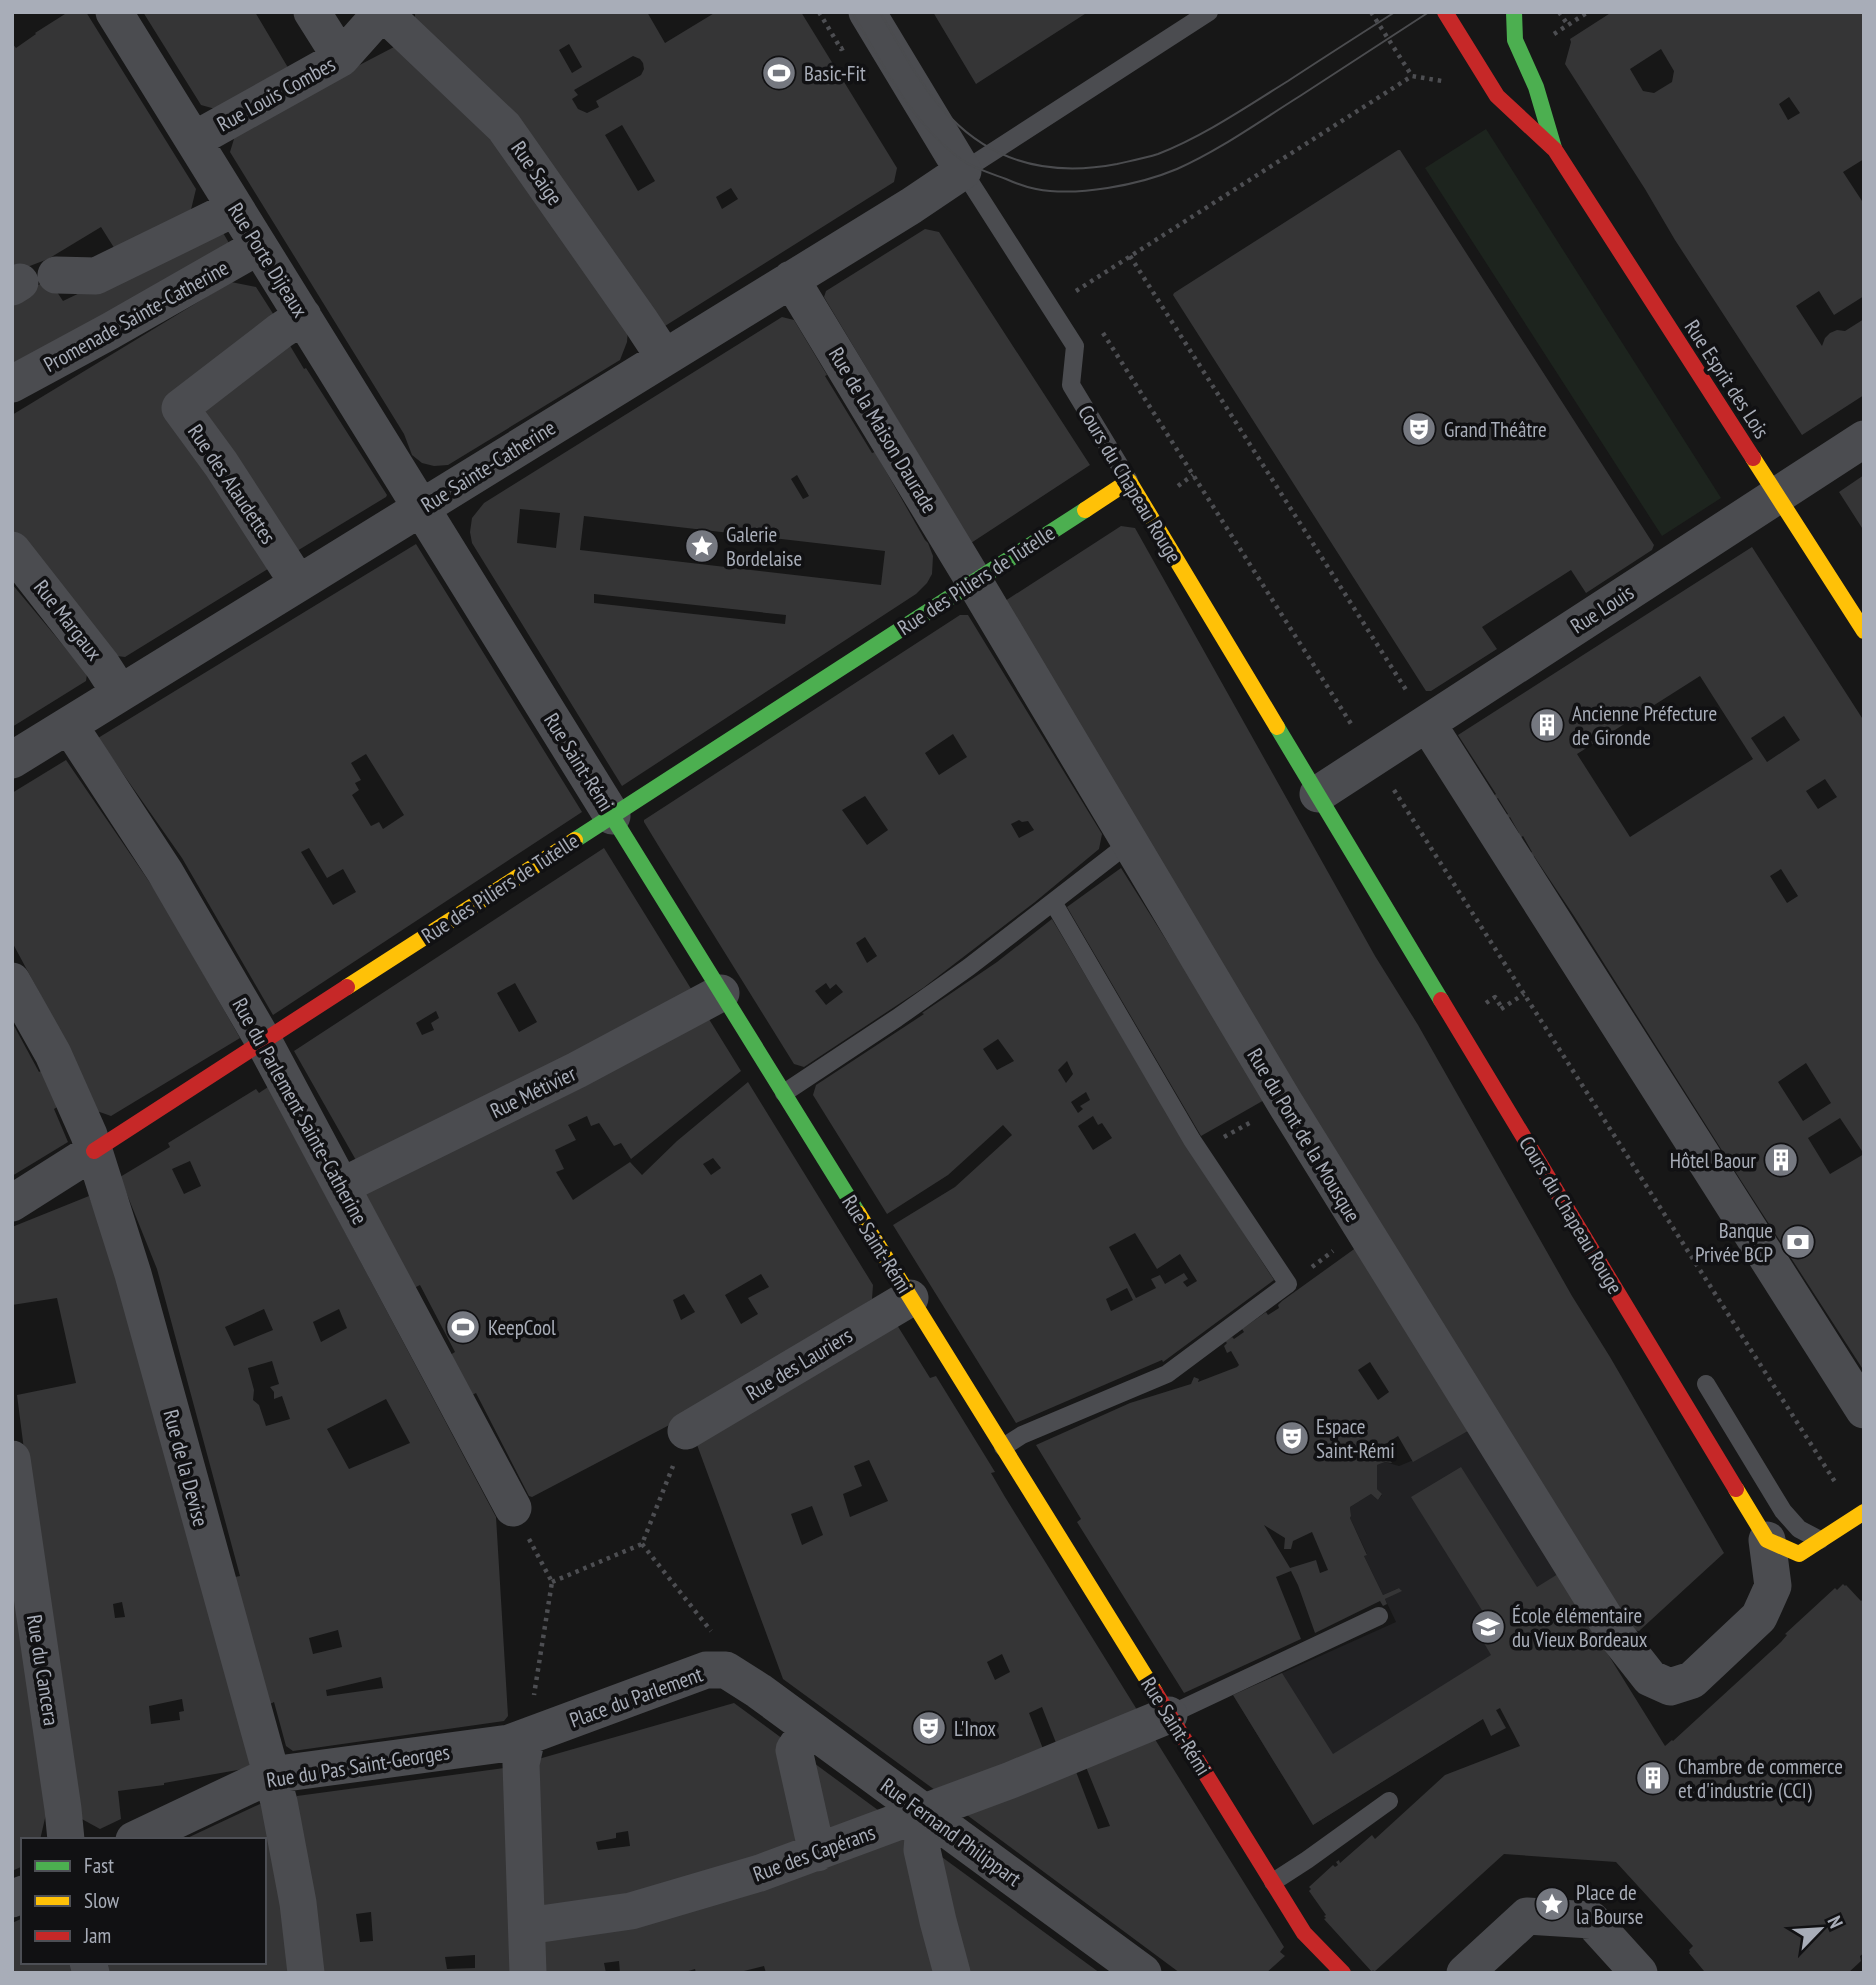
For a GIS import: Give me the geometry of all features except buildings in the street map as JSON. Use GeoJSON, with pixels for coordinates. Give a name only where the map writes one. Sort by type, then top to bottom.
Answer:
{"type":"FeatureCollection","features":[{"type":"Feature","properties":{"kind":"street","name":"Rue Porte Dijeaux"},"geometry":{"type":"LineString","coordinates":[[114,12],[421,507]]}},
{"type":"Feature","properties":{"kind":"street"},"geometry":{"type":"LineString","coordinates":[[312,12],[341,58]]}},
{"type":"Feature","properties":{"kind":"street","name":"Rue Louis Combes"},"geometry":{"type":"LineString","coordinates":[[194,140],[341,58],[383,12]]}},
{"type":"Feature","properties":{"kind":"street","name":"Rue Saige"},"geometry":{"type":"LineString","coordinates":[[383,12],[504,127],[663,357]]}},
{"type":"Feature","properties":{"kind":"street"},"geometry":{"type":"LineString","coordinates":[[867,12],[963,171]]}},
{"type":"Feature","properties":{"kind":"street","name":"Rue Esprit des Lois"},"geometry":{"type":"LineString","coordinates":[[1445,12],[1463,29],[1485,77],[1497,96],[1555,150],[1864,631]]}},
{"type":"Feature","properties":{"kind":"street","name":"Rue Esprit des Lois"},"geometry":{"type":"LineString","coordinates":[[1514,12],[1511,27],[1520,56],[1534,80],[1555,150]]}},
{"type":"Feature","properties":{"kind":"street","name":"Rue Sainte-Catherine"},"geometry":{"type":"LineString","coordinates":[[12,760],[963,171]]}},
{"type":"Feature","properties":{"kind":"street"},"geometry":{"type":"LineString","coordinates":[[56,275],[96,276],[235,208]]}},
{"type":"Feature","properties":{"kind":"street","name":"Promenade Sainte-Catherine"},"geometry":{"type":"LineString","coordinates":[[12,384],[259,246]]}},
{"type":"Feature","properties":{"kind":"street","name":"Rue de la Maison Daurade"},"geometry":{"type":"LineString","coordinates":[[791,279],[974,581]]}},
{"type":"Feature","properties":{"kind":"street","name":"Rue des Alaudettes"},"geometry":{"type":"LineString","coordinates":[[298,583],[221,464],[180,408],[303,316]]}},
{"type":"Feature","properties":{"kind":"street","name":"Rue Louis"},"geometry":{"type":"LineString","coordinates":[[1427,723],[1864,439]]}},
{"type":"Feature","properties":{"kind":"street","name":"Rue des Piliers de Tutelle"},"geometry":{"type":"LineString","coordinates":[[12,1203],[1129,481]]}},
{"type":"Feature","properties":{"kind":"street","name":"Cours du Chapeau Rouge"},"geometry":{"type":"LineString","coordinates":[[1129,481],[1767,1540]]}},
{"type":"Feature","properties":{"kind":"street","name":"Rue Saint-Rémi"},"geometry":{"type":"LineString","coordinates":[[421,507],[1304,1933],[1343,1973]]}},
{"type":"Feature","properties":{"kind":"street","name":"Rue Margaux"},"geometry":{"type":"LineString","coordinates":[[12,550],[102,665],[120,693]]}},
{"type":"Feature","properties":{"kind":"street","name":"Rue du Pont de la Mousque"},"geometry":{"type":"LineString","coordinates":[[974,581],[1284,1103],[1613,1631],[1650,1678],[1670,1687],[1692,1680],[1759,1617],[1773,1586],[1767,1540]]}},
{"type":"Feature","properties":{"kind":"street"},"geometry":{"type":"LineString","coordinates":[[1318,794],[1427,723],[1864,1410]]}},
{"type":"Feature","properties":{"kind":"street","name":"Rue du Parlement Sainte-Catherine"},"geometry":{"type":"LineString","coordinates":[[69,725],[165,872],[264,1042],[513,1508]]}},
{"type":"Feature","properties":{"kind":"street","name":"Rue de la Devise"},"geometry":{"type":"LineString","coordinates":[[12,981],[52,1054],[94,1151],[133,1273],[279,1802],[294,1882],[306,1973]]}},
{"type":"Feature","properties":{"kind":"street","name":"Rue Métivier"},"geometry":{"type":"LineString","coordinates":[[342,1186],[576,1070],[721,993]]}},
{"type":"Feature","properties":{"kind":"street","name":"Rue des Lauriers"},"geometry":{"type":"LineString","coordinates":[[687,1431],[911,1298]]}},
{"type":"Feature","properties":{"kind":"street","name":"Rue du Cancera"},"geometry":{"type":"LineString","coordinates":[[12,1459],[64,1809],[66,1838]]}},
{"type":"Feature","properties":{"kind":"street"},"geometry":{"type":"LineString","coordinates":[[1767,1540],[1799,1554],[1861,1515]]}},
{"type":"Feature","properties":{"kind":"street","name":"Place du Parlement"},"geometry":{"type":"LineString","coordinates":[[518,1740],[706,1670],[726,1670],[760,1691]]}},
{"type":"Feature","properties":{"kind":"street","name":"Rue Fernand Philippart"},"geometry":{"type":"LineString","coordinates":[[760,1691],[1143,1973]]}},
{"type":"Feature","properties":{"kind":"street","name":"Rue des Capérans"},"geometry":{"type":"LineString","coordinates":[[527,1926],[631,1911],[760,1873],[1011,1780],[1169,1715]]}},
{"type":"Feature","properties":{"kind":"street"},"geometry":{"type":"LineString","coordinates":[[809,1728],[794,1750],[817,1853]]}},
{"type":"Feature","properties":{"kind":"street"},"geometry":{"type":"LineString","coordinates":[[518,1740],[528,1973]]}},
{"type":"Feature","properties":{"kind":"street","name":"Rue du Pas Saint-Georges"},"geometry":{"type":"LineString","coordinates":[[138,1838],[271,1775],[518,1740]]}},
{"type":"Feature","properties":{"kind":"street"},"geometry":{"type":"LineString","coordinates":[[925,1813],[922,1850],[952,1973]]}},
{"type":"Feature","properties":{"kind":"street"},"geometry":{"type":"LineString","coordinates":[[1465,1973],[1527,1916],[1591,1920],[1639,1973]]}},
{"type":"Feature","properties":{"kind":"lane"},"geometry":{"type":"LineString","coordinates":[[963,171],[1209,12]]}},
{"type":"Feature","properties":{"kind":"lane","name":"Cours du Chapeau Rouge"},"geometry":{"type":"LineString","coordinates":[[963,171],[1075,346],[1071,385],[1129,481]]}},
{"type":"Feature","properties":{"kind":"lane"},"geometry":{"type":"LineString","coordinates":[[784,1093],[949,982],[1129,843]]}},
{"type":"Feature","properties":{"kind":"lane"},"geometry":{"type":"LineString","coordinates":[[1003,1447],[1022,1435],[1167,1374],[1289,1284],[1196,1145],[1053,902]]}},
{"type":"Feature","properties":{"kind":"lane"},"geometry":{"type":"LineString","coordinates":[[1706,1384],[1783,1511],[1799,1529],[1821,1540]]}},
{"type":"Feature","properties":{"kind":"lane"},"geometry":{"type":"LineString","coordinates":[[1169,1715],[1379,1616]]}},
{"type":"Feature","properties":{"kind":"lane"},"geometry":{"type":"LineString","coordinates":[[1273,1882],[1389,1801]]}},
{"type":"Feature","properties":{"kind":"path"},"geometry":{"type":"LineString","coordinates":[[1371,12],[1412,76]]}},
{"type":"Feature","properties":{"kind":"path"},"geometry":{"type":"LineString","coordinates":[[1559,12],[1568,25]]}},
{"type":"Feature","properties":{"kind":"path"},"geometry":{"type":"LineString","coordinates":[[1083,302],[1076,291],[1412,76],[1471,87],[1485,77]]}},
{"type":"Feature","properties":{"kind":"path"},"geometry":{"type":"LineString","coordinates":[[1130,256],[1427,723]]}},
{"type":"Feature","properties":{"kind":"path"},"geometry":{"type":"LineString","coordinates":[[1098,325],[1833,1478]]}},
{"type":"Feature","properties":{"kind":"path"},"geometry":{"type":"LineString","coordinates":[[1493,1015],[1524,994]]}},
{"type":"Feature","properties":{"kind":"path"},"geometry":{"type":"LineString","coordinates":[[1196,1145],[1284,1103]]}},
{"type":"Feature","properties":{"kind":"path"},"geometry":{"type":"LineString","coordinates":[[1289,1284],[1362,1229]]}},
{"type":"Feature","properties":{"kind":"path"},"geometry":{"type":"LineString","coordinates":[[552,1582],[642,1544],[687,1431]]}},
{"type":"Feature","properties":{"kind":"path"},"geometry":{"type":"LineString","coordinates":[[513,1508],[552,1582],[518,1740]]}},
{"type":"Feature","properties":{"kind":"path"},"geometry":{"type":"LineString","coordinates":[[642,1544],[712,1632]]}},
{"type":"Feature","properties":{"kind":"shaded area"},"geometry":{"type":"Polygon","coordinates":[[[1486,129],[1721,498],[1662,536],[1425,168],[1486,129]]]}},
{"type":"Feature","properties":{"kind":"shaded area","name":"École élémentaire du Vieux Bordeaux"},"geometry":{"type":"Polygon","coordinates":[[[1468,1431],[1558,1574],[1500,1708],[1313,1825],[1233,1695],[1396,1622],[1385,1599],[1401,1590],[1399,1588],[1383,1595],[1364,1556],[1367,1554],[1350,1518],[1350,1507],[1371,1494],[1378,1500],[1382,1495],[1377,1489],[1377,1465],[1385,1462],[1399,1466],[1468,1431]]]}},
{"type":"Feature","properties":{"kind":"tram line"},"geometry":{"type":"LineString","coordinates":[[852,12],[909,106],[954,154],[978,169],[1024,186],[1070,192],[1108,188],[1162,175],[1209,153],[1429,12]]}},
{"type":"Feature","properties":{"kind":"tram line"},"geometry":{"type":"LineString","coordinates":[[880,12],[930,94],[969,134],[987,147],[1007,156],[1049,167],[1071,168],[1117,164],[1175,147],[1241,111],[1395,12]]}},
{"type":"Feature","properties":{"kind":"traffic: fast"},"geometry":{"type":"LineString","coordinates":[[1514,12],[1515,40],[1536,87],[1554,148]]}},
{"type":"Feature","properties":{"kind":"traffic: fast"},"geometry":{"type":"LineString","coordinates":[[575,840],[1085,510]]}},
{"type":"Feature","properties":{"kind":"traffic: fast"},"geometry":{"type":"LineString","coordinates":[[1277,727],[1441,1000]]}},
{"type":"Feature","properties":{"kind":"traffic: fast"},"geometry":{"type":"LineString","coordinates":[[612,816],[858,1213]]}},
{"type":"Feature","properties":{"kind":"traffic: slow"},"geometry":{"type":"LineString","coordinates":[[1753,458],[1864,631]]}},
{"type":"Feature","properties":{"kind":"traffic: slow"},"geometry":{"type":"LineString","coordinates":[[1085,510],[1129,481],[1277,727]]}},
{"type":"Feature","properties":{"kind":"traffic: slow"},"geometry":{"type":"LineString","coordinates":[[347,987],[575,840]]}},
{"type":"Feature","properties":{"kind":"traffic: slow"},"geometry":{"type":"LineString","coordinates":[[858,1213],[1155,1692]]}},
{"type":"Feature","properties":{"kind":"traffic: slow"},"geometry":{"type":"LineString","coordinates":[[1736,1489],[1767,1540],[1799,1554],[1864,1512]]}},
{"type":"Feature","properties":{"kind":"traffic: jam"},"geometry":{"type":"LineString","coordinates":[[1445,12],[1497,96],[1555,150],[1753,458]]}},
{"type":"Feature","properties":{"kind":"traffic: jam"},"geometry":{"type":"LineString","coordinates":[[94,1151],[347,987]]}},
{"type":"Feature","properties":{"kind":"traffic: jam"},"geometry":{"type":"LineString","coordinates":[[1441,1000],[1736,1489]]}},
{"type":"Feature","properties":{"kind":"traffic: jam"},"geometry":{"type":"LineString","coordinates":[[1155,1692],[1304,1933],[1343,1973]]}},
{"type":"Feature","properties":{"kind":"place","name":"Basic-Fit"},"geometry":{"type":"Point","coordinates":[779,73]}},
{"type":"Feature","properties":{"kind":"place","name":"Grand Théâtre"},"geometry":{"type":"Point","coordinates":[1419,429]}},
{"type":"Feature","properties":{"kind":"place","name":"Galerie Bordelaise"},"geometry":{"type":"Point","coordinates":[702,546]}},
{"type":"Feature","properties":{"kind":"place","name":"Ancienne Préfecture de Gironde"},"geometry":{"type":"Point","coordinates":[1547,725]}},
{"type":"Feature","properties":{"kind":"place","name":"Hôtel Baour"},"geometry":{"type":"Point","coordinates":[1781,1160]}},
{"type":"Feature","properties":{"kind":"place","name":"Banque Privée BCP"},"geometry":{"type":"Point","coordinates":[1798,1242]}},
{"type":"Feature","properties":{"kind":"place","name":"KeepCool"},"geometry":{"type":"Point","coordinates":[463,1327]}},
{"type":"Feature","properties":{"kind":"place","name":"Espace Saint-Rémi"},"geometry":{"type":"Point","coordinates":[1292,1438]}},
{"type":"Feature","properties":{"kind":"place","name":"École élémentaire du Vieux Bordeaux"},"geometry":{"type":"Point","coordinates":[1488,1627]}},
{"type":"Feature","properties":{"kind":"place","name":"L'Inox"},"geometry":{"type":"Point","coordinates":[929,1728]}},
{"type":"Feature","properties":{"kind":"place","name":"Chambre de commerce et d'industrie (CCI)"},"geometry":{"type":"Point","coordinates":[1653,1778]}},
{"type":"Feature","properties":{"kind":"place","name":"Place de la Bourse"},"geometry":{"type":"Point","coordinates":[1552,1904]}}]}
